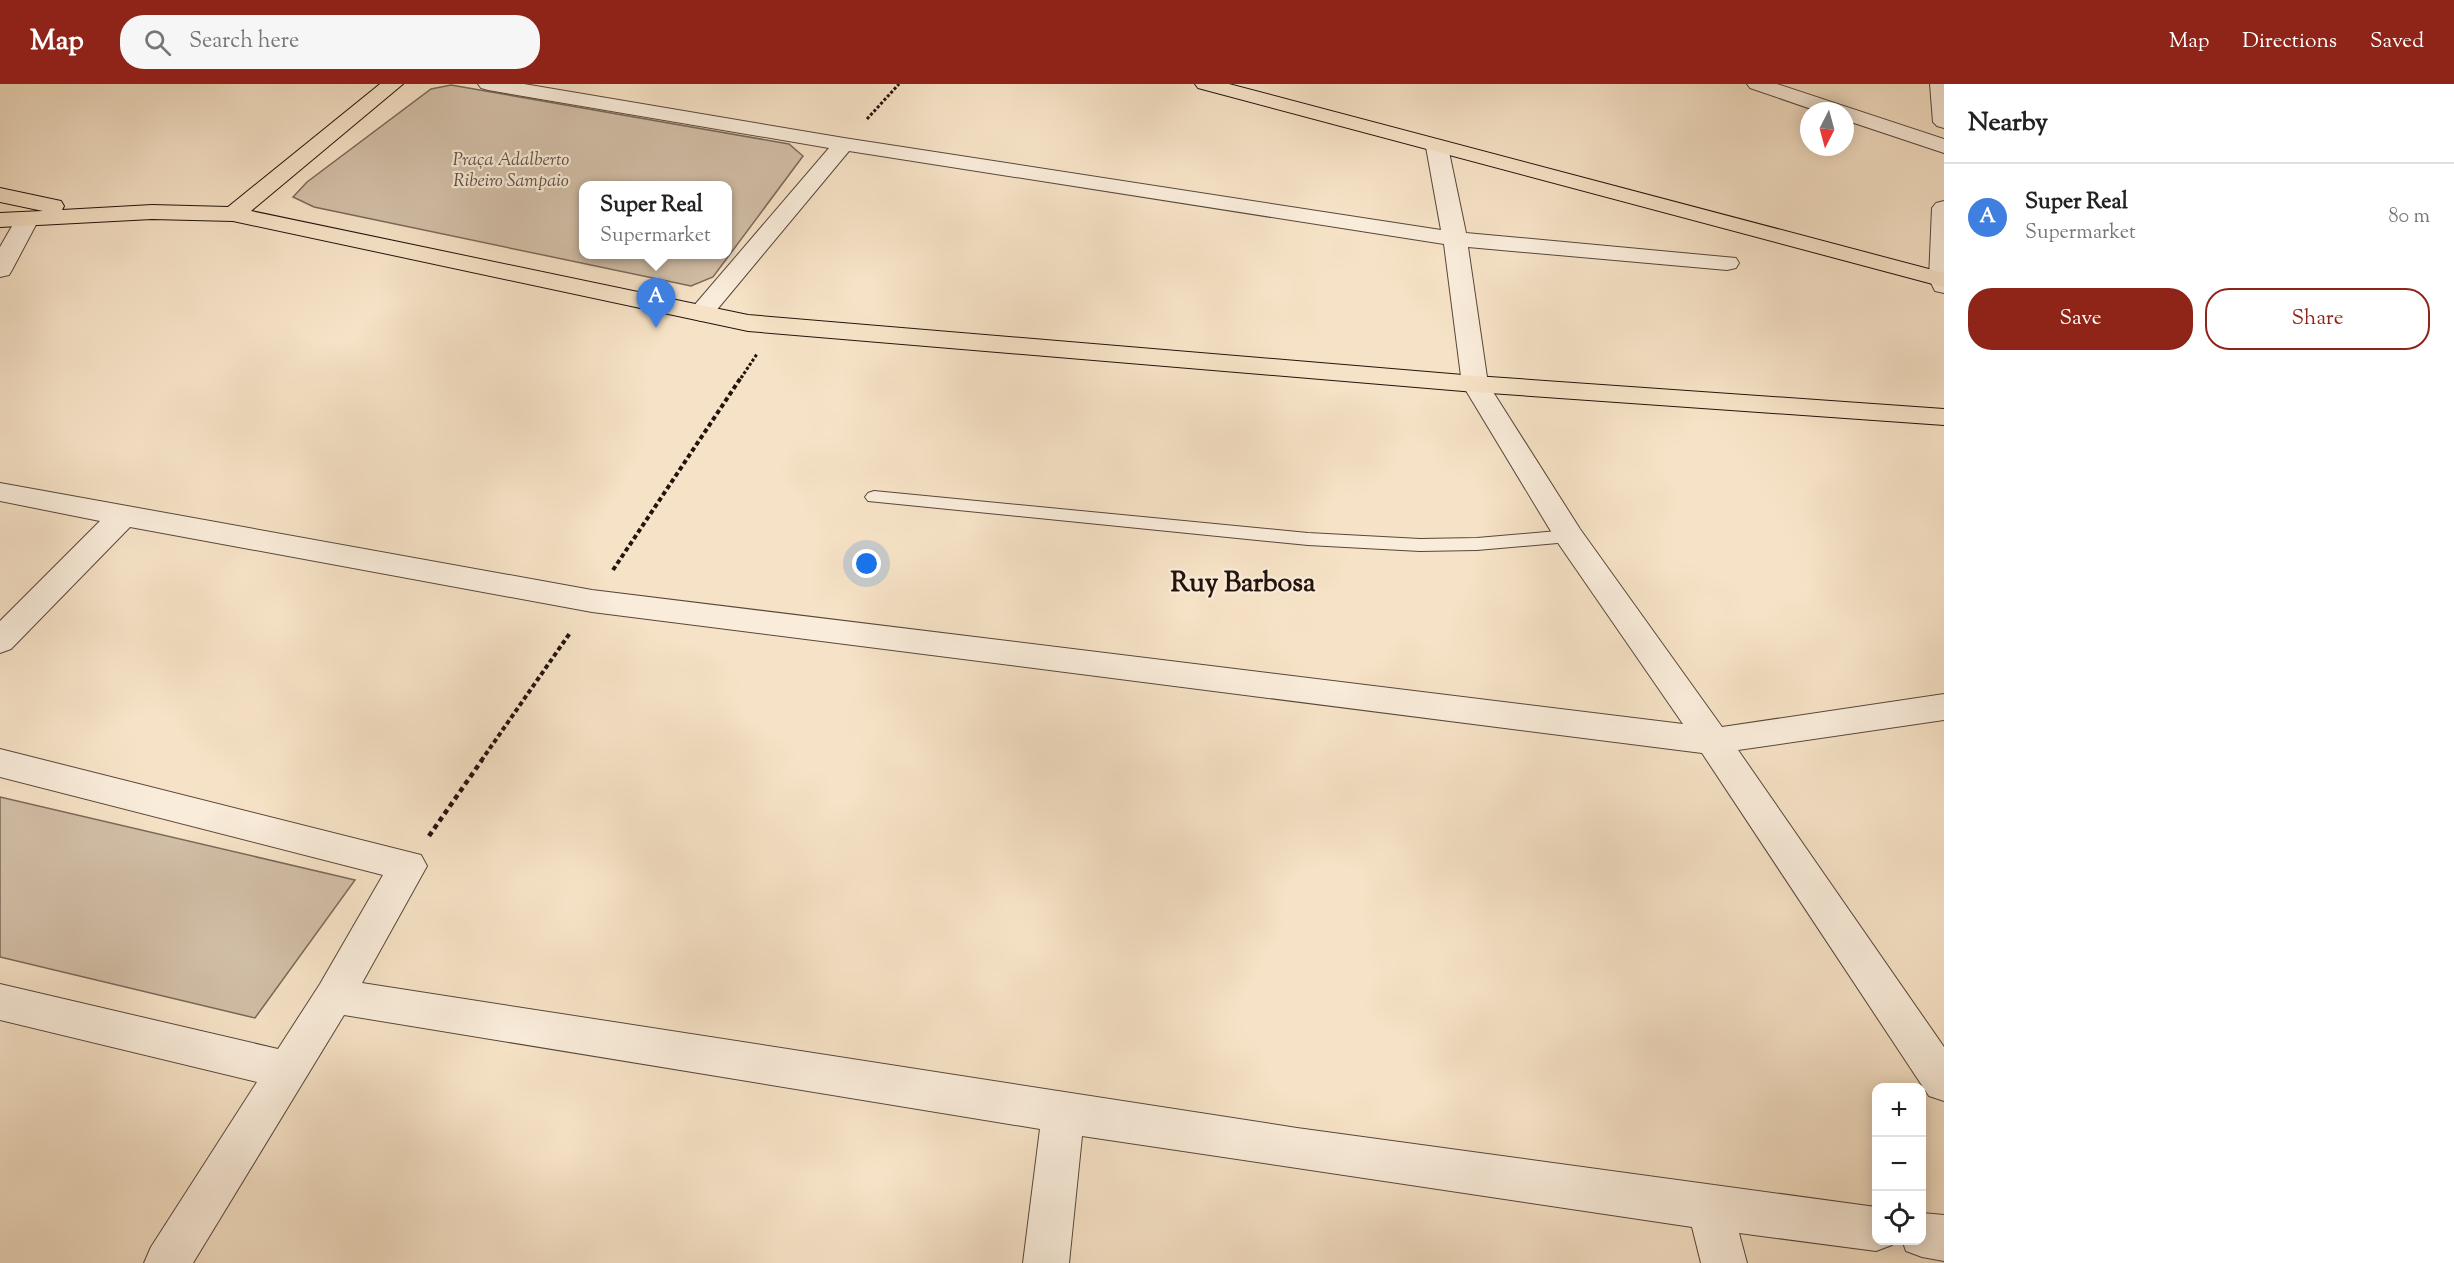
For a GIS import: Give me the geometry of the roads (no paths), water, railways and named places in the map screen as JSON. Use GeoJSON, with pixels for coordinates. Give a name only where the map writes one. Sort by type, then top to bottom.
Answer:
{"type":"FeatureCollection","features":[{"type":"Feature","properties":{"kind":"main road"},"geometry":{"type":"LineString","coordinates":[[233,214],[393,84]]}},
{"type":"Feature","properties":{"kind":"main road"},"geometry":{"type":"LineString","coordinates":[[1205,84],[1943,282]]}},
{"type":"Feature","properties":{"kind":"main road"},"geometry":{"type":"LineString","coordinates":[[0,195],[90,214]]}},
{"type":"Feature","properties":{"kind":"main road"},"geometry":{"type":"LineString","coordinates":[[0,220],[152,212],[233,214],[701,313],[776,326],[1475,384],[1944,417]]}},
{"type":"Feature","properties":{"kind":"street"},"geometry":{"type":"LineString","coordinates":[[488,84],[844,144],[1455,239],[1727,263]]}},
{"type":"Feature","properties":{"kind":"street"},"geometry":{"type":"LineString","coordinates":[[1757,84],[1811,102]]}},
{"type":"Feature","properties":{"kind":"street"},"geometry":{"type":"LineString","coordinates":[[1940,84],[1944,122]]}},
{"type":"Feature","properties":{"kind":"street"},"geometry":{"type":"LineString","coordinates":[[1854,116],[1944,146]]}},
{"type":"Feature","properties":{"kind":"street"},"geometry":{"type":"LineString","coordinates":[[701,313],[844,144]]}},
{"type":"Feature","properties":{"kind":"street"},"geometry":{"type":"LineString","coordinates":[[1437,147],[1455,239],[1475,384],[1569,536],[1713,741],[1944,1082]]}},
{"type":"Feature","properties":{"kind":"street"},"geometry":{"type":"LineString","coordinates":[[1943,282],[1944,208]]}},
{"type":"Feature","properties":{"kind":"street"},"geometry":{"type":"LineString","coordinates":[[0,270],[27,219]]}},
{"type":"Feature","properties":{"kind":"street"},"geometry":{"type":"LineString","coordinates":[[0,492],[592,601],[1713,741],[1944,707]]}},
{"type":"Feature","properties":{"kind":"street"},"geometry":{"type":"LineString","coordinates":[[0,641],[123,516]]}},
{"type":"Feature","properties":{"kind":"street"},"geometry":{"type":"LineString","coordinates":[[0,763],[408,866],[334,996],[167,1263]]}},
{"type":"Feature","properties":{"kind":"street"},"geometry":{"type":"LineString","coordinates":[[334,996],[1064,1112],[1710,1209],[1872,1229]]}},
{"type":"Feature","properties":{"kind":"street"},"geometry":{"type":"LineString","coordinates":[[0,1002],[287,1070]]}},
{"type":"Feature","properties":{"kind":"street"},"geometry":{"type":"LineString","coordinates":[[1046,1263],[1064,1112]]}},
{"type":"Feature","properties":{"kind":"street"},"geometry":{"type":"LineString","coordinates":[[1710,1209],[1724,1263]]}},
{"type":"Feature","properties":{"kind":"street"},"geometry":{"type":"LineString","coordinates":[[1926,1236],[1944,1238]]}},
{"type":"Feature","properties":{"kind":"lane"},"geometry":{"type":"LineString","coordinates":[[874,497],[1308,539],[1420,545],[1477,544],[1569,536]]}},
{"type":"Feature","properties":{"kind":"place","name":"Super Real"},"geometry":{"type":"Point","coordinates":[656,328]}},
{"type":"Feature","properties":{"kind":"district","name":"Ruy Barbosa"},"geometry":{"type":"Point","coordinates":[1243,584]}},
{"type":"Feature","properties":{"kind":"park label","name":"Praça Adalberto Ribeiro Sampaio"},"geometry":{"type":"Point","coordinates":[511,172]}}]}
